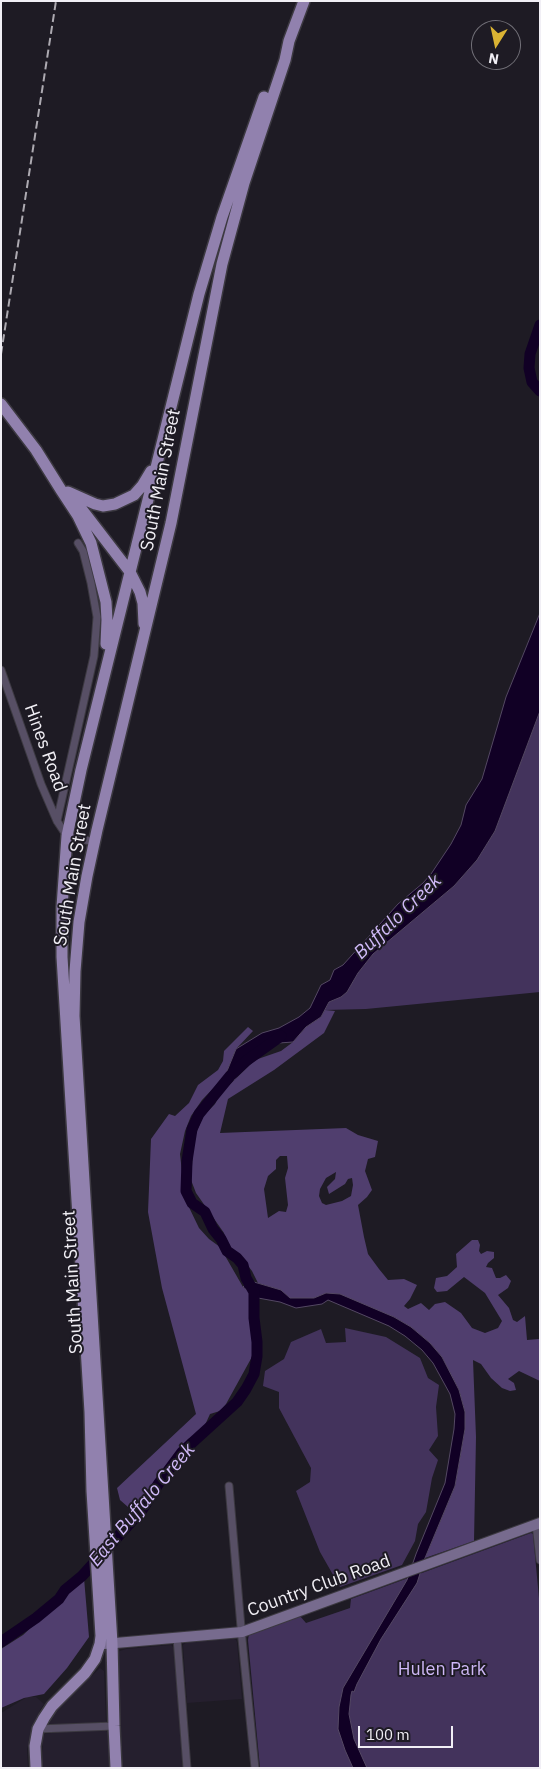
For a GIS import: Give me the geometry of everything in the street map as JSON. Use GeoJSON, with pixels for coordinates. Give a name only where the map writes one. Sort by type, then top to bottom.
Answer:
{"type":"FeatureCollection","features":[{"type":"Feature","properties":{"kind":"main road","name":"South Main Street"},"geometry":{"type":"LineString","coordinates":[[77,1124],[62,921],[67,836],[81,770],[199,294],[222,216],[273,74],[289,41],[304,1]]}},
{"type":"Feature","properties":{"kind":"main road","name":"South Main Street"},"geometry":{"type":"LineString","coordinates":[[106,1644],[110,1611],[90,1412],[77,1124],[74,978],[79,922],[95,842],[171,523],[222,264],[244,183],[285,60],[289,41]]}},
{"type":"Feature","properties":{"kind":"main road"},"geometry":{"type":"LineString","coordinates":[[1,404],[130,572],[143,603],[145,636]]}},
{"type":"Feature","properties":{"kind":"main road"},"geometry":{"type":"LineString","coordinates":[[36,450],[74,510],[91,543],[106,602],[105,673]]}},
{"type":"Feature","properties":{"kind":"main road"},"geometry":{"type":"LineString","coordinates":[[68,492],[88,502],[103,506],[126,500],[134,495],[142,486],[159,456]]}},
{"type":"Feature","properties":{"kind":"main road","name":"South Main Street"},"geometry":{"type":"LineString","coordinates":[[98,1491],[100,1623],[106,1644],[116,1768]]}},
{"type":"Feature","properties":{"kind":"main road","name":"Country Club Road"},"geometry":{"type":"LineString","coordinates":[[106,1644],[242,1632],[538,1524]]}},
{"type":"Feature","properties":{"kind":"main road"},"geometry":{"type":"LineString","coordinates":[[36,1768],[35,1746],[38,1730],[52,1706],[86,1673],[106,1644]]}},
{"type":"Feature","properties":{"kind":"street"},"geometry":{"type":"LineString","coordinates":[[58,821],[94,656],[97,617],[83,552],[78,542]]}},
{"type":"Feature","properties":{"kind":"street","name":"Hines Road"},"geometry":{"type":"LineString","coordinates":[[1,670],[41,784],[67,836]]}},
{"type":"Feature","properties":{"kind":"street"},"geometry":{"type":"LineString","coordinates":[[67,836],[95,842]]}},
{"type":"Feature","properties":{"kind":"street"},"geometry":{"type":"LineString","coordinates":[[229,1486],[255,1768]]}},
{"type":"Feature","properties":{"kind":"street"},"geometry":{"type":"LineString","coordinates":[[538,1524],[540,1560]]}},
{"type":"Feature","properties":{"kind":"street"},"geometry":{"type":"LineString","coordinates":[[177,1638],[187,1768]]}},
{"type":"Feature","properties":{"kind":"street"},"geometry":{"type":"LineString","coordinates":[[38,1730],[114,1726]]}},
{"type":"Feature","properties":{"kind":"shaded area"},"geometry":{"type":"Polygon","coordinates":[[[325,1010],[335,1011],[324,1033],[274,1070],[228,1099],[220,1133],[346,1128],[358,1135],[378,1141],[375,1157],[368,1159],[365,1171],[372,1190],[358,1205],[368,1254],[379,1269],[388,1280],[404,1279],[417,1285],[404,1306],[408,1309],[421,1303],[429,1310],[435,1304],[445,1302],[461,1313],[472,1328],[485,1333],[498,1328],[502,1321],[485,1293],[464,1277],[447,1291],[437,1292],[434,1288],[436,1278],[447,1276],[457,1267],[456,1254],[472,1240],[478,1240],[481,1254],[487,1251],[494,1252],[494,1258],[486,1267],[492,1268],[496,1278],[506,1275],[511,1281],[508,1288],[498,1295],[509,1308],[513,1320],[517,1322],[525,1316],[527,1340],[539,1339],[540,1381],[519,1371],[508,1379],[514,1383],[516,1390],[510,1391],[502,1388],[491,1378],[481,1364],[473,1360],[476,1437],[474,1541],[425,1558],[455,1486],[465,1429],[465,1412],[459,1390],[442,1357],[430,1343],[411,1327],[394,1317],[327,1293],[314,1298],[290,1298],[280,1290],[258,1283],[242,1258],[228,1246],[224,1233],[196,1193],[191,1180],[194,1139],[203,1116],[215,1104],[220,1094],[255,1060],[281,1051],[293,1042],[306,1027],[321,1017],[325,1010]],[[280,1156],[276,1160],[276,1169],[268,1176],[264,1189],[268,1218],[279,1211],[286,1212],[288,1205],[285,1178],[288,1168],[287,1156],[280,1156]],[[336,1172],[326,1178],[320,1189],[319,1196],[322,1203],[326,1205],[342,1201],[351,1196],[352,1178],[329,1194],[327,1187],[335,1179],[336,1172]]]}},
{"type":"Feature","properties":{"kind":"shaded area"},"geometry":{"type":"Polygon","coordinates":[[[248,1027],[253,1031],[236,1049],[225,1076],[202,1100],[191,1116],[185,1131],[180,1154],[185,1199],[199,1228],[220,1247],[243,1287],[249,1291],[253,1355],[226,1404],[220,1411],[210,1414],[205,1425],[197,1434],[188,1439],[157,1479],[137,1510],[128,1507],[120,1500],[117,1488],[196,1414],[162,1288],[148,1212],[151,1139],[169,1114],[175,1116],[189,1103],[198,1085],[218,1070],[223,1061],[224,1051],[248,1027]]]}},
{"type":"Feature","properties":{"kind":"shaded area"},"geometry":{"type":"Polygon","coordinates":[[[84,1578],[89,1637],[67,1668],[44,1694],[24,1698],[1,1708],[1,1649],[23,1635],[84,1578]]]}},
{"type":"Feature","properties":{"kind":"shaded area"},"geometry":{"type":"Polygon","coordinates":[[[230,1637],[237,1642],[242,1699],[187,1703],[183,1645],[188,1641],[230,1637]]]}},
{"type":"Feature","properties":{"kind":"shaded area"},"geometry":{"type":"Polygon","coordinates":[[[171,1645],[175,1649],[183,1768],[123,1768],[117,1652],[126,1649],[171,1645]]]}},
{"type":"Feature","properties":{"kind":"shaded area"},"geometry":{"type":"Polygon","coordinates":[[[100,1668],[104,1671],[106,1722],[49,1724],[48,1721],[54,1712],[100,1668]]]}},
{"type":"Feature","properties":{"kind":"shaded area"},"geometry":{"type":"Polygon","coordinates":[[[27,1697],[36,1697],[44,1704],[40,1710],[27,1749],[28,1768],[1,1768],[1,1713],[27,1697]]]}},
{"type":"Feature","properties":{"kind":"shaded area"},"geometry":{"type":"Polygon","coordinates":[[[105,1729],[107,1732],[110,1768],[42,1768],[43,1736],[45,1734],[105,1729]]]}},
{"type":"Feature","properties":{"kind":"green space"},"geometry":{"type":"Polygon","coordinates":[[[540,711],[540,992],[366,1009],[325,1010],[329,1002],[347,992],[358,973],[373,954],[454,886],[477,860],[495,831],[540,711]]]}},
{"type":"Feature","properties":{"kind":"green space"},"geometry":{"type":"Polygon","coordinates":[[[345,1328],[386,1337],[420,1358],[428,1378],[439,1385],[436,1407],[438,1436],[429,1450],[438,1460],[432,1478],[426,1512],[418,1524],[415,1541],[402,1565],[340,1587],[320,1552],[296,1491],[310,1482],[311,1468],[279,1408],[279,1392],[263,1386],[265,1371],[284,1359],[291,1342],[321,1329],[326,1343],[346,1342],[345,1328]]]}},
{"type":"Feature","properties":{"kind":"green space","name":"Hulen Park"},"geometry":{"type":"Polygon","coordinates":[[[531,1533],[533,1534],[540,1609],[540,1768],[260,1768],[249,1634],[300,1616],[306,1623],[350,1608],[351,1599],[531,1533]]]}},
{"type":"Feature","properties":{"kind":"water"},"geometry":{"type":"Polygon","coordinates":[[[540,613],[540,711],[495,831],[477,860],[454,886],[373,954],[358,973],[347,992],[329,1002],[321,1017],[306,1027],[293,1042],[265,1044],[255,1051],[234,1080],[225,1076],[236,1049],[262,1033],[279,1028],[299,1017],[310,1008],[321,985],[330,980],[334,970],[343,965],[398,904],[431,874],[451,844],[461,825],[466,805],[482,779],[506,697],[540,613]]]}},
{"type":"Feature","properties":{"kind":"water"},"geometry":{"type":"Polygon","coordinates":[[[248,1282],[281,1290],[290,1298],[314,1298],[326,1293],[340,1294],[394,1317],[411,1327],[430,1343],[442,1357],[459,1390],[465,1412],[465,1429],[455,1486],[425,1558],[417,1583],[381,1639],[354,1692],[352,1691],[349,1714],[354,1739],[367,1768],[353,1768],[338,1729],[339,1707],[343,1688],[407,1580],[445,1483],[455,1414],[450,1394],[433,1363],[422,1350],[405,1336],[389,1326],[328,1300],[322,1304],[296,1308],[280,1302],[258,1298],[243,1287],[248,1282]]]}},
{"type":"Feature","properties":{"kind":"waterway","name":"Buffalo Creek"},"geometry":{"type":"LineString","coordinates":[[540,325],[530,354],[529,368],[532,382],[540,391]]}},
{"type":"Feature","properties":{"kind":"waterway","name":"East Buffalo Creek"},"geometry":{"type":"LineString","coordinates":[[1,1642],[36,1618],[82,1576],[142,1510],[182,1452],[237,1402],[254,1374],[257,1356],[254,1292],[246,1278],[243,1265],[227,1251],[205,1212],[192,1203],[186,1191],[187,1161],[192,1129],[199,1114],[230,1076],[246,1061],[281,1036]]}},
{"type":"Feature","properties":{"kind":"railway"},"geometry":{"type":"LineString","coordinates":[[1,354],[56,1]]}}]}
